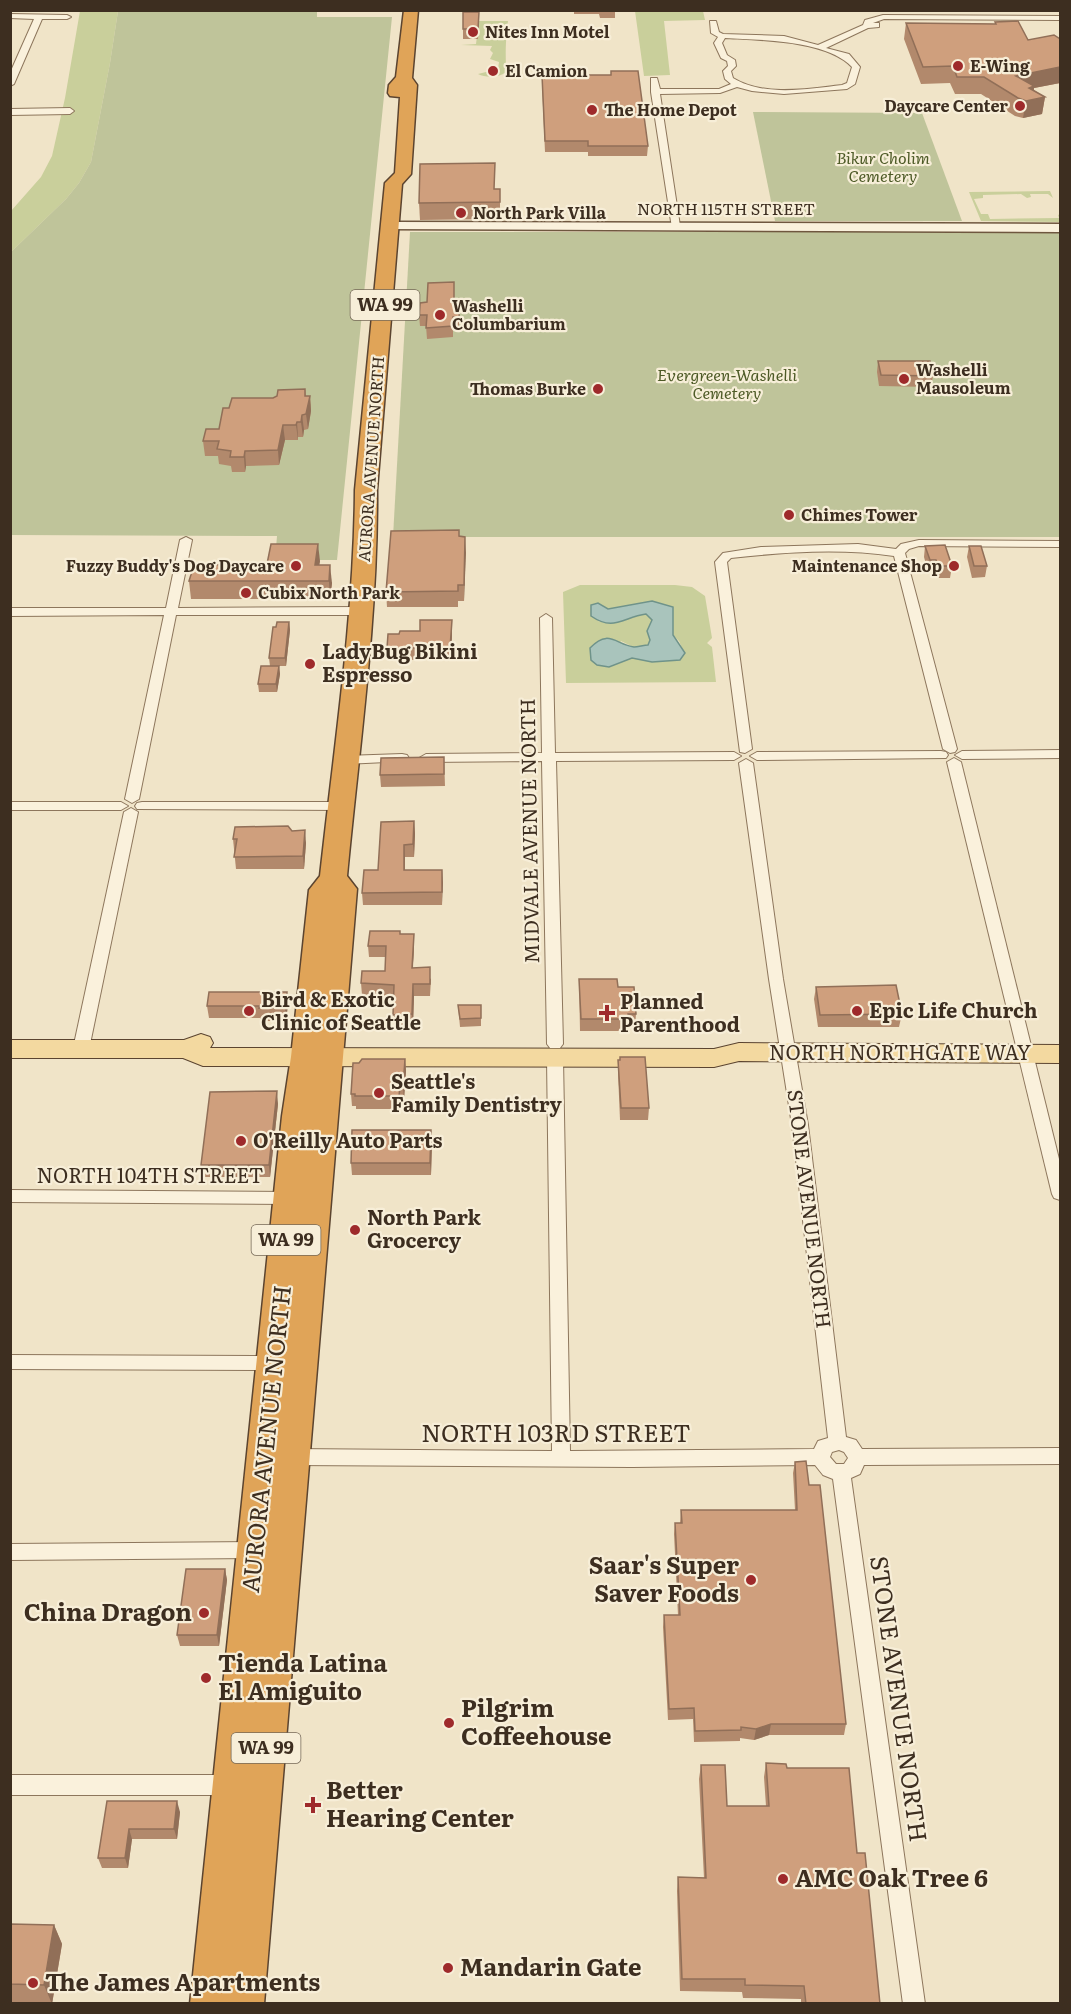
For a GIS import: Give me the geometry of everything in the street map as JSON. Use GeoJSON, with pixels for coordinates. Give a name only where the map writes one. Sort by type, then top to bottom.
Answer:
{"type":"FeatureCollection","features":[{"type":"Feature","properties":{"kind":"highway","name":"AURORA AVENUE NORTH"},"geometry":{"type":"LineString","coordinates":[[211,2004],[275,1363],[297,1116],[319,1050],[344,889],[333,879],[360,610],[366,533],[366,490],[394,183],[403,174],[409,85],[404,78],[411,10]]}},
{"type":"Feature","properties":{"kind":"highway","name":"AURORA AVENUE NORTH"},"geometry":{"type":"LineString","coordinates":[[243,2004],[321,1125],[319,1050]]}},
{"type":"Feature","properties":{"kind":"main road","name":"NORTH NORTHGATE WAY"},"geometry":{"type":"LineString","coordinates":[[10,1049],[186,1049],[203,1057],[319,1050],[555,1051],[714,1058],[739,1052],[1060,1053]]}},
{"type":"Feature","properties":{"kind":"street"},"geometry":{"type":"LineString","coordinates":[[819,48],[867,26],[877,25],[886,14],[1060,18]]}},
{"type":"Feature","properties":{"kind":"street"},"geometry":{"type":"LineString","coordinates":[[10,16],[67,17]]}},
{"type":"Feature","properties":{"kind":"street"},"geometry":{"type":"LineString","coordinates":[[10,84],[39,17]]}},
{"type":"Feature","properties":{"kind":"street"},"geometry":{"type":"LineString","coordinates":[[713,23],[715,33],[722,36],[778,37],[846,56],[854,62],[856,67],[848,86],[769,91],[737,84],[730,81],[727,71],[720,67],[718,60],[724,57],[718,43],[722,36]]}},
{"type":"Feature","properties":{"kind":"street"},"geometry":{"type":"LineString","coordinates":[[654,80],[675,226]]}},
{"type":"Feature","properties":{"kind":"street"},"geometry":{"type":"LineString","coordinates":[[655,92],[720,91],[737,84]]}},
{"type":"Feature","properties":{"kind":"street"},"geometry":{"type":"LineString","coordinates":[[10,112],[70,111]]}},
{"type":"Feature","properties":{"kind":"street","name":"NORTH 115TH STREET"},"geometry":{"type":"LineString","coordinates":[[391,226],[1060,228]]}},
{"type":"Feature","properties":{"kind":"street"},"geometry":{"type":"LineString","coordinates":[[81,1049],[186,540]]}},
{"type":"Feature","properties":{"kind":"street"},"geometry":{"type":"LineString","coordinates":[[1060,544],[919,543],[905,546],[899,553],[1060,1194]]}},
{"type":"Feature","properties":{"kind":"street","name":"STONE AVENUE NORTH"},"geometry":{"type":"LineString","coordinates":[[837,1442],[789,1053],[776,979],[745,756],[721,562],[727,555],[761,551],[858,547],[899,553]]}},
{"type":"Feature","properties":{"kind":"street"},"geometry":{"type":"LineString","coordinates":[[10,612],[360,610]]}},
{"type":"Feature","properties":{"kind":"street","name":"MIDVALE AVENUE NORTH"},"geometry":{"type":"LineString","coordinates":[[546,618],[561,1458]]}},
{"type":"Feature","properties":{"kind":"street"},"geometry":{"type":"LineString","coordinates":[[345,760],[550,756],[1060,754]]}},
{"type":"Feature","properties":{"kind":"street"},"geometry":{"type":"LineString","coordinates":[[10,806],[340,806]]}},
{"type":"Feature","properties":{"kind":"street","name":"NORTH 104TH STREET"},"geometry":{"type":"LineString","coordinates":[[10,1197],[290,1198]]}},
{"type":"Feature","properties":{"kind":"street"},"geometry":{"type":"LineString","coordinates":[[10,1362],[275,1363]]}},
{"type":"Feature","properties":{"kind":"street"},"geometry":{"type":"LineString","coordinates":[[837,1442],[850,1446],[857,1458],[854,1468],[841,1473],[826,1467],[821,1457],[824,1447],[837,1442]]}},
{"type":"Feature","properties":{"kind":"street"},"geometry":{"type":"LineString","coordinates":[[857,1458],[1060,1456]]}},
{"type":"Feature","properties":{"kind":"street","name":"NORTH 103RD STREET"},"geometry":{"type":"LineString","coordinates":[[291,1457],[821,1457]]}},
{"type":"Feature","properties":{"kind":"street","name":"STONE AVENUE NORTH"},"geometry":{"type":"LineString","coordinates":[[841,1473],[914,2004]]}},
{"type":"Feature","properties":{"kind":"street"},"geometry":{"type":"LineString","coordinates":[[10,1552],[255,1550]]}},
{"type":"Feature","properties":{"kind":"street"},"geometry":{"type":"LineString","coordinates":[[10,1785],[232,1785]]}},
{"type":"Feature","properties":{"kind":"green space"},"geometry":{"type":"Polygon","coordinates":[[[317,10],[317,17],[392,17],[337,560],[275,560],[277,536],[11,535],[11,252],[66,199],[79,183],[91,162],[118,11],[317,10]]]}},
{"type":"Feature","properties":{"kind":"green space"},"geometry":{"type":"Polygon","coordinates":[[[80,11],[118,11],[91,162],[79,183],[66,199],[11,252],[11,211],[41,177],[52,156],[80,11]]]}},
{"type":"Feature","properties":{"kind":"green space"},"geometry":{"type":"Polygon","coordinates":[[[635,11],[703,11],[705,20],[664,21],[670,75],[644,76],[635,11]]]}},
{"type":"Feature","properties":{"kind":"green space"},"geometry":{"type":"Polygon","coordinates":[[[479,21],[508,21],[507,28],[498,30],[507,33],[506,72],[488,77],[478,74],[498,69],[499,62],[490,59],[493,53],[490,50],[492,46],[461,45],[476,44],[479,21]]]}},
{"type":"Feature","properties":{"kind":"green space","name":"Bikur Cholim Cemetery"},"geometry":{"type":"Polygon","coordinates":[[[753,112],[922,113],[962,221],[775,221],[753,112]]]}},
{"type":"Feature","properties":{"kind":"green space"},"geometry":{"type":"Polygon","coordinates":[[[1050,191],[1053,198],[1048,194],[1030,194],[1031,197],[1027,198],[1021,194],[983,195],[983,198],[974,199],[981,214],[988,214],[990,219],[1059,218],[1060,214],[1060,222],[981,221],[969,192],[1050,191]]]}},
{"type":"Feature","properties":{"kind":"green space","name":"Evergreen-Washelli Cemetery"},"geometry":{"type":"Polygon","coordinates":[[[410,232],[1060,232],[1060,537],[393,537],[410,232]]]}},
{"type":"Feature","properties":{"kind":"green space"},"geometry":{"type":"Polygon","coordinates":[[[580,585],[692,587],[705,596],[712,638],[707,643],[712,647],[716,682],[566,683],[563,592],[580,585]],[[652,601],[608,609],[598,603],[598,621],[604,623],[647,614],[652,620],[647,631],[650,640],[648,645],[633,647],[621,641],[609,667],[632,657],[652,662],[679,660],[684,653],[679,641],[673,635],[673,616],[652,601]]]}},
{"type":"Feature","properties":{"kind":"water"},"geometry":{"type":"Polygon","coordinates":[[[652,601],[673,607],[673,635],[685,653],[680,660],[652,662],[632,658],[609,667],[597,665],[591,660],[590,648],[602,639],[612,639],[634,647],[648,645],[650,640],[647,631],[652,620],[646,614],[606,623],[591,616],[591,605],[598,603],[608,609],[652,601]]]}},
{"type":"Feature","properties":{"kind":"building"},"geometry":{"type":"Polygon","coordinates":[[[463,12],[479,12],[478,29],[463,29],[463,12]]]}},
{"type":"Feature","properties":{"kind":"building"},"geometry":{"type":"Polygon","coordinates":[[[1018,21],[1028,40],[1054,35],[1060,39],[1060,67],[1016,76],[1034,86],[1029,88],[1045,97],[1026,101],[984,77],[957,77],[953,66],[923,67],[906,23],[996,24],[995,22],[1018,21]]]}},
{"type":"Feature","properties":{"kind":"building","name":"The Home Depot"},"geometry":{"type":"Polygon","coordinates":[[[611,71],[638,71],[648,146],[588,146],[588,141],[545,141],[542,75],[611,75],[611,71]]]}},
{"type":"Feature","properties":{"kind":"building"},"geometry":{"type":"Polygon","coordinates":[[[495,163],[494,189],[500,189],[500,202],[419,203],[420,164],[495,163]]]}},
{"type":"Feature","properties":{"kind":"building","name":"Washelli Columbarium"},"geometry":{"type":"Polygon","coordinates":[[[454,282],[454,300],[459,300],[459,317],[453,317],[453,326],[426,328],[427,315],[419,315],[420,303],[427,302],[428,283],[454,282]]]}},
{"type":"Feature","properties":{"kind":"building"},"geometry":{"type":"Polygon","coordinates":[[[878,361],[930,361],[933,376],[881,375],[878,361]]]}},
{"type":"Feature","properties":{"kind":"building"},"geometry":{"type":"Polygon","coordinates":[[[305,389],[305,396],[310,396],[306,414],[302,415],[301,422],[297,422],[296,425],[283,425],[278,450],[245,451],[244,457],[230,457],[231,451],[217,449],[219,441],[203,441],[206,429],[219,429],[223,408],[229,408],[232,398],[273,398],[277,396],[278,390],[305,389]]]}},
{"type":"Feature","properties":{"kind":"building"},"geometry":{"type":"Polygon","coordinates":[[[459,530],[459,536],[465,537],[464,585],[458,585],[458,591],[386,592],[391,531],[459,530]]]}},
{"type":"Feature","properties":{"kind":"building"},"geometry":{"type":"Polygon","coordinates":[[[271,544],[318,544],[315,565],[330,565],[329,581],[189,581],[194,565],[267,564],[271,544]]]}},
{"type":"Feature","properties":{"kind":"building"},"geometry":{"type":"Polygon","coordinates":[[[945,545],[952,566],[938,566],[936,560],[930,560],[925,546],[945,545]]]}},
{"type":"Feature","properties":{"kind":"building"},"geometry":{"type":"Polygon","coordinates":[[[969,546],[981,546],[987,566],[974,566],[969,546]]]}},
{"type":"Feature","properties":{"kind":"building"},"geometry":{"type":"Polygon","coordinates":[[[420,620],[452,620],[450,648],[387,648],[388,634],[399,634],[400,631],[420,631],[420,620]]]}},
{"type":"Feature","properties":{"kind":"building"},"geometry":{"type":"Polygon","coordinates":[[[277,622],[289,622],[285,658],[269,658],[273,627],[276,627],[277,622]]]}},
{"type":"Feature","properties":{"kind":"building"},"geometry":{"type":"Polygon","coordinates":[[[261,666],[279,666],[276,684],[258,684],[261,666]]]}},
{"type":"Feature","properties":{"kind":"building"},"geometry":{"type":"Polygon","coordinates":[[[444,757],[444,774],[380,775],[381,758],[444,757]]]}},
{"type":"Feature","properties":{"kind":"building"},"geometry":{"type":"Polygon","coordinates":[[[414,821],[413,844],[404,845],[404,870],[442,870],[442,892],[362,893],[364,870],[378,870],[381,822],[414,821]]]}},
{"type":"Feature","properties":{"kind":"building"},"geometry":{"type":"Polygon","coordinates":[[[288,826],[292,831],[305,830],[303,856],[234,857],[237,839],[233,839],[235,827],[288,826]]]}},
{"type":"Feature","properties":{"kind":"building"},"geometry":{"type":"Polygon","coordinates":[[[370,931],[400,931],[400,934],[414,934],[412,968],[430,967],[430,984],[413,984],[412,1014],[393,1015],[394,985],[361,983],[362,971],[385,971],[386,946],[368,946],[370,931]]]}},
{"type":"Feature","properties":{"kind":"building","name":"Planned Parenthood"},"geometry":{"type":"Polygon","coordinates":[[[579,979],[617,979],[618,987],[634,987],[636,1014],[628,1014],[628,1019],[581,1019],[579,979]]]}},
{"type":"Feature","properties":{"kind":"building"},"geometry":{"type":"Polygon","coordinates":[[[896,985],[902,1014],[820,1015],[816,987],[896,985]]]}},
{"type":"Feature","properties":{"kind":"building"},"geometry":{"type":"Polygon","coordinates":[[[209,992],[287,992],[285,1008],[259,1008],[260,1006],[207,1006],[209,992]]]}},
{"type":"Feature","properties":{"kind":"building"},"geometry":{"type":"Polygon","coordinates":[[[458,1005],[481,1005],[481,1018],[460,1019],[458,1005]]]}},
{"type":"Feature","properties":{"kind":"building"},"geometry":{"type":"Polygon","coordinates":[[[620,1057],[645,1057],[649,1108],[621,1108],[618,1060],[620,1057]]]}},
{"type":"Feature","properties":{"kind":"building","name":"Seattle's Family Dentistry"},"geometry":{"type":"Polygon","coordinates":[[[362,1059],[405,1059],[403,1087],[400,1087],[399,1096],[355,1096],[351,1094],[353,1063],[359,1063],[362,1059]]]}},
{"type":"Feature","properties":{"kind":"building","name":"O'Reilly Auto Parts"},"geometry":{"type":"Polygon","coordinates":[[[277,1091],[269,1165],[201,1165],[210,1092],[277,1091]]]}},
{"type":"Feature","properties":{"kind":"building"},"geometry":{"type":"Polygon","coordinates":[[[352,1130],[431,1130],[430,1163],[351,1163],[352,1130]]]}},
{"type":"Feature","properties":{"kind":"building","name":"Saar's Super Saver Foods"},"geometry":{"type":"Polygon","coordinates":[[[806,1461],[809,1485],[820,1485],[846,1724],[771,1724],[756,1729],[741,1727],[741,1730],[695,1731],[694,1708],[669,1709],[664,1615],[680,1615],[675,1523],[682,1523],[681,1510],[797,1510],[795,1462],[806,1461]]]}},
{"type":"Feature","properties":{"kind":"building","name":"China Dragon"},"geometry":{"type":"Polygon","coordinates":[[[186,1569],[225,1569],[217,1635],[177,1635],[186,1569]]]}},
{"type":"Feature","properties":{"kind":"building","name":"AMC Oak Tree 6"},"geometry":{"type":"Polygon","coordinates":[[[766,1763],[786,1764],[787,1768],[849,1768],[857,1853],[865,1853],[880,2004],[806,2004],[804,1986],[745,1985],[745,1979],[682,1979],[678,1877],[706,1878],[701,1765],[725,1765],[727,1806],[769,1806],[766,1763]]]}},
{"type":"Feature","properties":{"kind":"building"},"geometry":{"type":"Polygon","coordinates":[[[107,1801],[177,1801],[174,1829],[129,1829],[125,1858],[98,1858],[107,1801]]]}},
{"type":"Feature","properties":{"kind":"building"},"geometry":{"type":"Polygon","coordinates":[[[10,1924],[54,1925],[44,1985],[10,1984],[10,1924]]]}},
{"type":"Feature","properties":{"kind":"place","name":"Nites Inn Motel"},"geometry":{"type":"Point","coordinates":[473,32]}},
{"type":"Feature","properties":{"kind":"place","name":"E-Wing"},"geometry":{"type":"Point","coordinates":[958,66]}},
{"type":"Feature","properties":{"kind":"place","name":"El Camion"},"geometry":{"type":"Point","coordinates":[493,71]}},
{"type":"Feature","properties":{"kind":"place","name":"Daycare Center"},"geometry":{"type":"Point","coordinates":[1020,106]}},
{"type":"Feature","properties":{"kind":"place","name":"The Home Depot"},"geometry":{"type":"Point","coordinates":[592,110]}},
{"type":"Feature","properties":{"kind":"place","name":"North Park Villa"},"geometry":{"type":"Point","coordinates":[461,213]}},
{"type":"Feature","properties":{"kind":"place","name":"Washelli Columbarium"},"geometry":{"type":"Point","coordinates":[440,315]}},
{"type":"Feature","properties":{"kind":"place","name":"Washelli Mausoleum"},"geometry":{"type":"Point","coordinates":[904,379]}},
{"type":"Feature","properties":{"kind":"place","name":"Thomas Burke"},"geometry":{"type":"Point","coordinates":[598,389]}},
{"type":"Feature","properties":{"kind":"place","name":"Chimes Tower"},"geometry":{"type":"Point","coordinates":[789,515]}},
{"type":"Feature","properties":{"kind":"place","name":"Fuzzy Buddy's Dog Daycare"},"geometry":{"type":"Point","coordinates":[296,566]}},
{"type":"Feature","properties":{"kind":"place","name":"Maintenance Shop"},"geometry":{"type":"Point","coordinates":[954,566]}},
{"type":"Feature","properties":{"kind":"place","name":"Cubix North Park"},"geometry":{"type":"Point","coordinates":[246,593]}},
{"type":"Feature","properties":{"kind":"place","name":"LadyBug Bikini Espresso"},"geometry":{"type":"Point","coordinates":[310,664]}},
{"type":"Feature","properties":{"kind":"place","name":"Bird & Exotic Clinic of Seattle"},"geometry":{"type":"Point","coordinates":[249,1011]}},
{"type":"Feature","properties":{"kind":"place","name":"Epic Life Church"},"geometry":{"type":"Point","coordinates":[857,1011]}},
{"type":"Feature","properties":{"kind":"place","name":"Planned Parenthood"},"geometry":{"type":"Point","coordinates":[607,1013]}},
{"type":"Feature","properties":{"kind":"place","name":"Seattle's Family Dentistry"},"geometry":{"type":"Point","coordinates":[379,1093]}},
{"type":"Feature","properties":{"kind":"place","name":"O'Reilly Auto Parts"},"geometry":{"type":"Point","coordinates":[241,1141]}},
{"type":"Feature","properties":{"kind":"place","name":"North Park Grocercy"},"geometry":{"type":"Point","coordinates":[355,1230]}},
{"type":"Feature","properties":{"kind":"place","name":"Saar's Super Saver Foods"},"geometry":{"type":"Point","coordinates":[751,1580]}},
{"type":"Feature","properties":{"kind":"place","name":"China Dragon"},"geometry":{"type":"Point","coordinates":[204,1613]}},
{"type":"Feature","properties":{"kind":"place","name":"Tienda Latina El Amiguito"},"geometry":{"type":"Point","coordinates":[206,1678]}},
{"type":"Feature","properties":{"kind":"place","name":"Pilgrim Coffeehouse"},"geometry":{"type":"Point","coordinates":[449,1723]}},
{"type":"Feature","properties":{"kind":"place","name":"Better Hearing Center"},"geometry":{"type":"Point","coordinates":[313,1805]}},
{"type":"Feature","properties":{"kind":"place","name":"AMC Oak Tree 6"},"geometry":{"type":"Point","coordinates":[783,1879]}},
{"type":"Feature","properties":{"kind":"place","name":"Mandarin Gate"},"geometry":{"type":"Point","coordinates":[448,1968]}},
{"type":"Feature","properties":{"kind":"place","name":"The James Apartments"},"geometry":{"type":"Point","coordinates":[33,1983]}}]}
